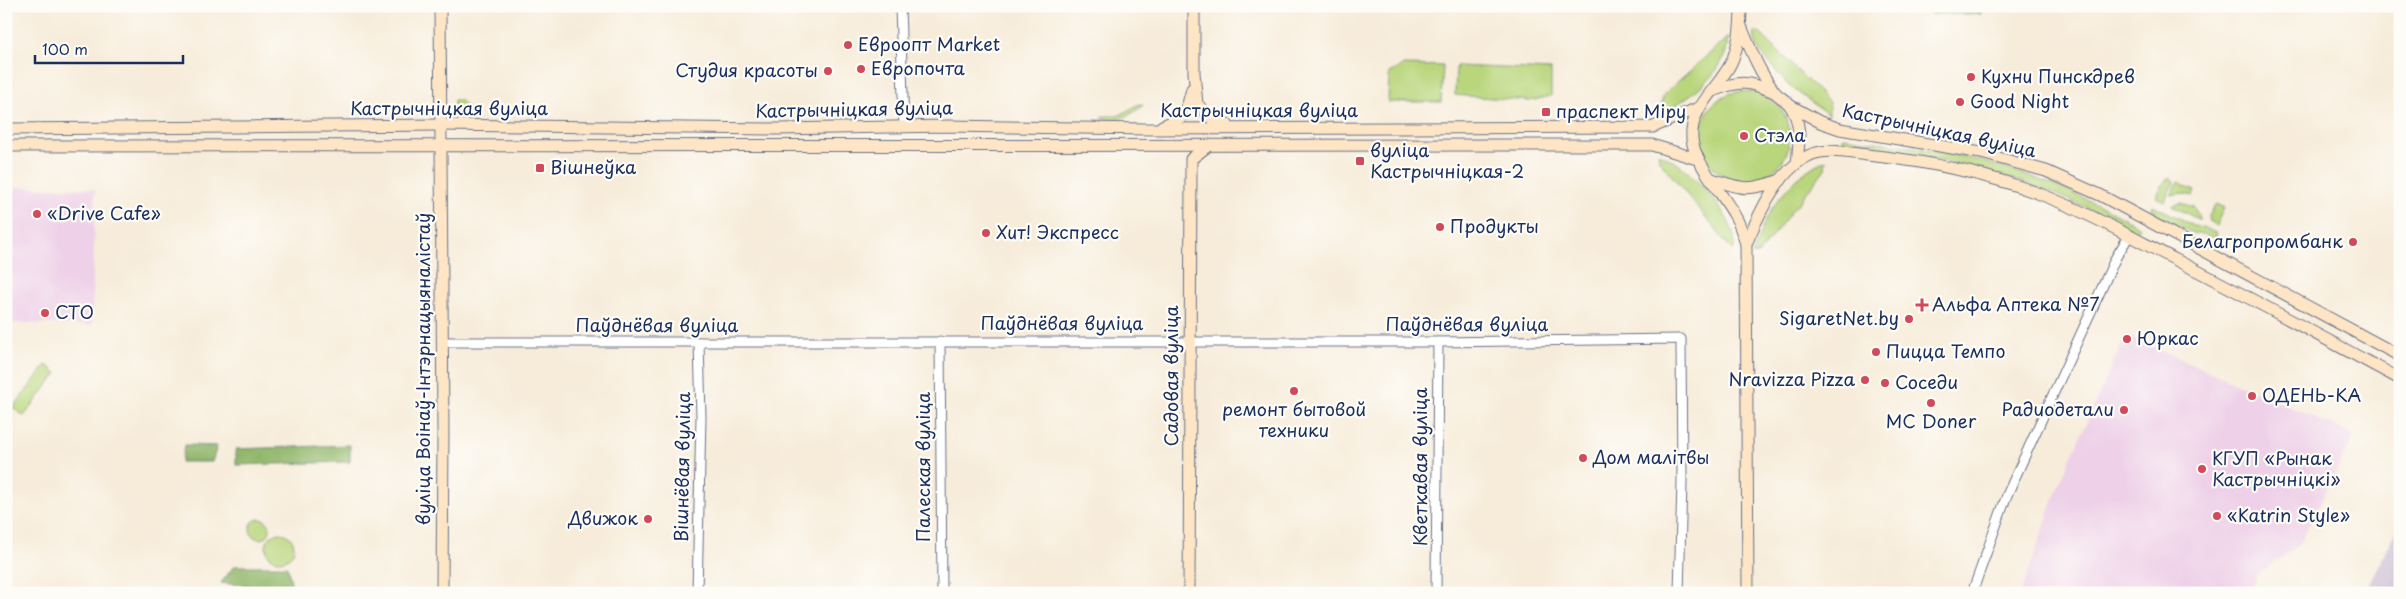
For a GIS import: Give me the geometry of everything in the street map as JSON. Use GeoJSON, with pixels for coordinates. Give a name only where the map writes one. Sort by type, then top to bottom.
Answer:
{"type":"FeatureCollection","features":[{"type":"Feature","properties":{"kind":"main road","name":"вуліца Воінаў-Інтэрнацыяналістаў"},"geometry":{"type":"LineString","coordinates":[[440,6],[443,342],[442,593]]}},
{"type":"Feature","properties":{"kind":"main road"},"geometry":{"type":"LineString","coordinates":[[1194,6],[1196,104],[1213,120],[1237,127]]}},
{"type":"Feature","properties":{"kind":"main road"},"geometry":{"type":"LineString","coordinates":[[1741,6],[1741,26],[1732,61],[1714,91],[1698,108],[1693,123],[1692,140],[1697,159],[1712,178],[1737,218],[1746,244],[1748,593]]}},
{"type":"Feature","properties":{"kind":"main road"},"geometry":{"type":"LineString","coordinates":[[1741,26],[1755,59],[1774,92]]}},
{"type":"Feature","properties":{"kind":"main road"},"geometry":{"type":"LineString","coordinates":[[1148,129],[1170,124],[1181,118],[1188,104],[1194,72]]}},
{"type":"Feature","properties":{"kind":"main road"},"geometry":{"type":"LineString","coordinates":[[1714,91],[1732,83],[1750,82],[1774,92],[1791,106],[1798,124],[1800,138],[1797,163],[1781,180],[1756,220],[1746,244]]}},
{"type":"Feature","properties":{"kind":"main road","name":"Кастрычніцкая вуліца"},"geometry":{"type":"LineString","coordinates":[[1791,106],[1820,122],[1840,128],[1981,153],[2046,171],[2109,199],[2400,356]]}},
{"type":"Feature","properties":{"kind":"main road","name":"Кастрычніцкая вуліца"},"geometry":{"type":"LineString","coordinates":[[6,128],[440,126],[778,129],[904,127],[1148,129],[1237,127],[1653,127],[1698,108]]}},
{"type":"Feature","properties":{"kind":"main road"},"geometry":{"type":"LineString","coordinates":[[1172,145],[1191,159],[1209,145]]}},
{"type":"Feature","properties":{"kind":"main road","name":"Кастрычніцкая вуліца"},"geometry":{"type":"LineString","coordinates":[[6,146],[1652,145],[1697,159]]}},
{"type":"Feature","properties":{"kind":"main road","name":"Кастрычніцкая вуліца"},"geometry":{"type":"LineString","coordinates":[[1797,163],[1808,155],[1822,151],[1904,159],[1969,172],[2040,194],[2129,236],[2400,379]]}},
{"type":"Feature","properties":{"kind":"main road","name":"Садовая вуліца"},"geometry":{"type":"LineString","coordinates":[[1189,593],[1191,159]]}},
{"type":"Feature","properties":{"kind":"main road"},"geometry":{"type":"LineString","coordinates":[[1712,178],[1734,187],[1752,189],[1781,180]]}},
{"type":"Feature","properties":{"kind":"street"},"geometry":{"type":"LineString","coordinates":[[900,6],[904,127]]}},
{"type":"Feature","properties":{"kind":"street"},"geometry":{"type":"LineString","coordinates":[[1972,593],[2007,495],[2116,257],[2129,236]]}},
{"type":"Feature","properties":{"kind":"street","name":"Паўднёвая вуліца"},"geometry":{"type":"LineString","coordinates":[[443,342],[1190,340],[1438,342],[1681,339],[1682,482],[1680,593]]}},
{"type":"Feature","properties":{"kind":"street","name":"Палеская вуліца"},"geometry":{"type":"LineString","coordinates":[[940,341],[942,593]]}},
{"type":"Feature","properties":{"kind":"street","name":"Вішнёвая вуліца"},"geometry":{"type":"LineString","coordinates":[[698,593],[699,342]]}},
{"type":"Feature","properties":{"kind":"street","name":"Кветкавая вуліца"},"geometry":{"type":"LineString","coordinates":[[1436,593],[1438,342]]}},
{"type":"Feature","properties":{"kind":"shaded area"},"geometry":{"type":"Polygon","coordinates":[[[6,187],[95,189],[92,325],[6,323],[6,187]]]}},
{"type":"Feature","properties":{"kind":"shaded area","name":"КГУП «Рынак Кастрычніцкі»"},"geometry":{"type":"Polygon","coordinates":[[[2126,335],[2354,435],[2299,545],[2256,576],[2250,593],[2021,593],[2059,484],[2126,335]]]}},
{"type":"Feature","properties":{"kind":"shaded area"},"geometry":{"type":"Polygon","coordinates":[[[2400,524],[2400,593],[2365,593],[2400,524]]]}},
{"type":"Feature","properties":{"kind":"green space"},"geometry":{"type":"Polygon","coordinates":[[[1930,6],[1980,6],[1981,14],[1930,14],[1930,6]]]}},
{"type":"Feature","properties":{"kind":"green space"},"geometry":{"type":"Polygon","coordinates":[[[1754,32],[1759,32],[1829,102],[1829,115],[1788,85],[1756,47],[1754,32]]]}},
{"type":"Feature","properties":{"kind":"green space"},"geometry":{"type":"Polygon","coordinates":[[[1728,37],[1726,51],[1721,64],[1713,75],[1692,93],[1658,117],[1664,94],[1728,37]]]}},
{"type":"Feature","properties":{"kind":"green space"},"geometry":{"type":"Polygon","coordinates":[[[1404,65],[1443,66],[1441,102],[1388,102],[1389,73],[1404,65]]]}},
{"type":"Feature","properties":{"kind":"green space"},"geometry":{"type":"Polygon","coordinates":[[[1456,66],[1551,70],[1551,96],[1530,101],[1455,95],[1456,66]]]}},
{"type":"Feature","properties":{"kind":"green space"},"geometry":{"type":"Polygon","coordinates":[[[1745,91],[1762,94],[1777,104],[1787,119],[1790,136],[1787,153],[1777,168],[1762,178],[1745,181],[1728,178],[1713,168],[1703,153],[1700,136],[1703,119],[1713,104],[1728,94],[1745,91]]]}},
{"type":"Feature","properties":{"kind":"green space"},"geometry":{"type":"Polygon","coordinates":[[[454,100],[460,100],[469,109],[469,116],[457,112],[454,100]]]}},
{"type":"Feature","properties":{"kind":"green space"},"geometry":{"type":"Polygon","coordinates":[[[1139,104],[1143,105],[1124,118],[1107,120],[1101,118],[1103,116],[1118,116],[1139,104]]]}},
{"type":"Feature","properties":{"kind":"green space"},"geometry":{"type":"Polygon","coordinates":[[[1843,137],[1941,152],[1992,164],[2069,191],[2140,227],[2137,232],[2067,199],[2005,177],[1924,157],[1842,143],[1843,137]]]}},
{"type":"Feature","properties":{"kind":"green space"},"geometry":{"type":"Polygon","coordinates":[[[1658,153],[1684,169],[1716,202],[1731,228],[1734,241],[1733,251],[1659,160],[1658,153]]]}},
{"type":"Feature","properties":{"kind":"green space"},"geometry":{"type":"Polygon","coordinates":[[[1826,161],[1825,169],[1758,254],[1752,255],[1765,222],[1780,198],[1803,174],[1819,163],[1826,161]]]}},
{"type":"Feature","properties":{"kind":"green space"},"geometry":{"type":"Polygon","coordinates":[[[2170,178],[2174,182],[2164,201],[2156,197],[2165,181],[2170,178]]]}},
{"type":"Feature","properties":{"kind":"green space"},"geometry":{"type":"Polygon","coordinates":[[[2178,182],[2195,191],[2193,196],[2183,193],[2171,195],[2178,182]]]}},
{"type":"Feature","properties":{"kind":"green space"},"geometry":{"type":"Polygon","coordinates":[[[2181,203],[2194,207],[2200,220],[2172,206],[2181,203]]]}},
{"type":"Feature","properties":{"kind":"green space"},"geometry":{"type":"Polygon","coordinates":[[[2216,204],[2224,208],[2216,225],[2210,222],[2209,216],[2216,204]]]}},
{"type":"Feature","properties":{"kind":"green space"},"geometry":{"type":"Polygon","coordinates":[[[2153,205],[2194,226],[2216,232],[2217,238],[2192,233],[2155,214],[2152,208],[2153,205]]]}},
{"type":"Feature","properties":{"kind":"green space"},"geometry":{"type":"Polygon","coordinates":[[[46,365],[57,373],[24,416],[13,408],[46,365]]]}},
{"type":"Feature","properties":{"kind":"green space"},"geometry":{"type":"Polygon","coordinates":[[[185,445],[217,446],[212,462],[181,462],[185,445]]]}},
{"type":"Feature","properties":{"kind":"green space"},"geometry":{"type":"Polygon","coordinates":[[[350,445],[350,462],[236,465],[236,449],[350,445]]]}},
{"type":"Feature","properties":{"kind":"green space"},"geometry":{"type":"Polygon","coordinates":[[[256,519],[264,519],[270,525],[270,533],[264,539],[256,539],[250,533],[250,525],[256,519]]]}},
{"type":"Feature","properties":{"kind":"green space"},"geometry":{"type":"Polygon","coordinates":[[[280,533],[290,537],[294,547],[290,557],[280,561],[270,557],[266,547],[270,537],[280,533]]]}},
{"type":"Feature","properties":{"kind":"green space"},"geometry":{"type":"Polygon","coordinates":[[[234,566],[287,566],[293,590],[221,583],[234,566]]]}},
{"type":"Feature","properties":{"kind":"place","name":"Евроопт Market"},"geometry":{"type":"Point","coordinates":[848,45]}},
{"type":"Feature","properties":{"kind":"place","name":"Европочта"},"geometry":{"type":"Point","coordinates":[861,69]}},
{"type":"Feature","properties":{"kind":"place","name":"Студия красоты"},"geometry":{"type":"Point","coordinates":[828,71]}},
{"type":"Feature","properties":{"kind":"place","name":"Кухни Пинскдрев"},"geometry":{"type":"Point","coordinates":[1971,77]}},
{"type":"Feature","properties":{"kind":"place","name":"Good Night"},"geometry":{"type":"Point","coordinates":[1960,102]}},
{"type":"Feature","properties":{"kind":"place","name":"праспект Міру"},"geometry":{"type":"Point","coordinates":[1546,112]}},
{"type":"Feature","properties":{"kind":"place","name":"Стэла"},"geometry":{"type":"Point","coordinates":[1744,136]}},
{"type":"Feature","properties":{"kind":"place","name":"вуліца Кастрычніцкая-2"},"geometry":{"type":"Point","coordinates":[1360,161]}},
{"type":"Feature","properties":{"kind":"place","name":"Вішнеўка"},"geometry":{"type":"Point","coordinates":[540,168]}},
{"type":"Feature","properties":{"kind":"place","name":"«Drive Cafe»"},"geometry":{"type":"Point","coordinates":[37,214]}},
{"type":"Feature","properties":{"kind":"place","name":"Продукты"},"geometry":{"type":"Point","coordinates":[1440,227]}},
{"type":"Feature","properties":{"kind":"place","name":"Хит! Экспресс"},"geometry":{"type":"Point","coordinates":[986,233]}},
{"type":"Feature","properties":{"kind":"place","name":"Белагропромбанк"},"geometry":{"type":"Point","coordinates":[2353,242]}},
{"type":"Feature","properties":{"kind":"place","name":"Альфа Аптека №7"},"geometry":{"type":"Point","coordinates":[1922,305]}},
{"type":"Feature","properties":{"kind":"place","name":"СТО"},"geometry":{"type":"Point","coordinates":[45,313]}},
{"type":"Feature","properties":{"kind":"place","name":"SigaretNet.by"},"geometry":{"type":"Point","coordinates":[1909,319]}},
{"type":"Feature","properties":{"kind":"place","name":"Юркас"},"geometry":{"type":"Point","coordinates":[2127,339]}},
{"type":"Feature","properties":{"kind":"place","name":"Пицца Темпо"},"geometry":{"type":"Point","coordinates":[1876,352]}},
{"type":"Feature","properties":{"kind":"place","name":"Nravizza Pizza"},"geometry":{"type":"Point","coordinates":[1865,380]}},
{"type":"Feature","properties":{"kind":"place","name":"Соседи"},"geometry":{"type":"Point","coordinates":[1885,383]}},
{"type":"Feature","properties":{"kind":"place","name":"ремонт бытовой техники"},"geometry":{"type":"Point","coordinates":[1294,391]}},
{"type":"Feature","properties":{"kind":"place","name":"ОДЕНЬ-КА"},"geometry":{"type":"Point","coordinates":[2252,396]}},
{"type":"Feature","properties":{"kind":"place","name":"MC Doner"},"geometry":{"type":"Point","coordinates":[1931,403]}},
{"type":"Feature","properties":{"kind":"place","name":"Радиодетали"},"geometry":{"type":"Point","coordinates":[2124,410]}},
{"type":"Feature","properties":{"kind":"place","name":"Дом малітвы"},"geometry":{"type":"Point","coordinates":[1583,458]}},
{"type":"Feature","properties":{"kind":"place","name":"КГУП «Рынак Кастрычніцкі»"},"geometry":{"type":"Point","coordinates":[2202,469]}},
{"type":"Feature","properties":{"kind":"place","name":"«Katrin Style»"},"geometry":{"type":"Point","coordinates":[2217,516]}},
{"type":"Feature","properties":{"kind":"place","name":"Движок"},"geometry":{"type":"Point","coordinates":[648,519]}}]}
